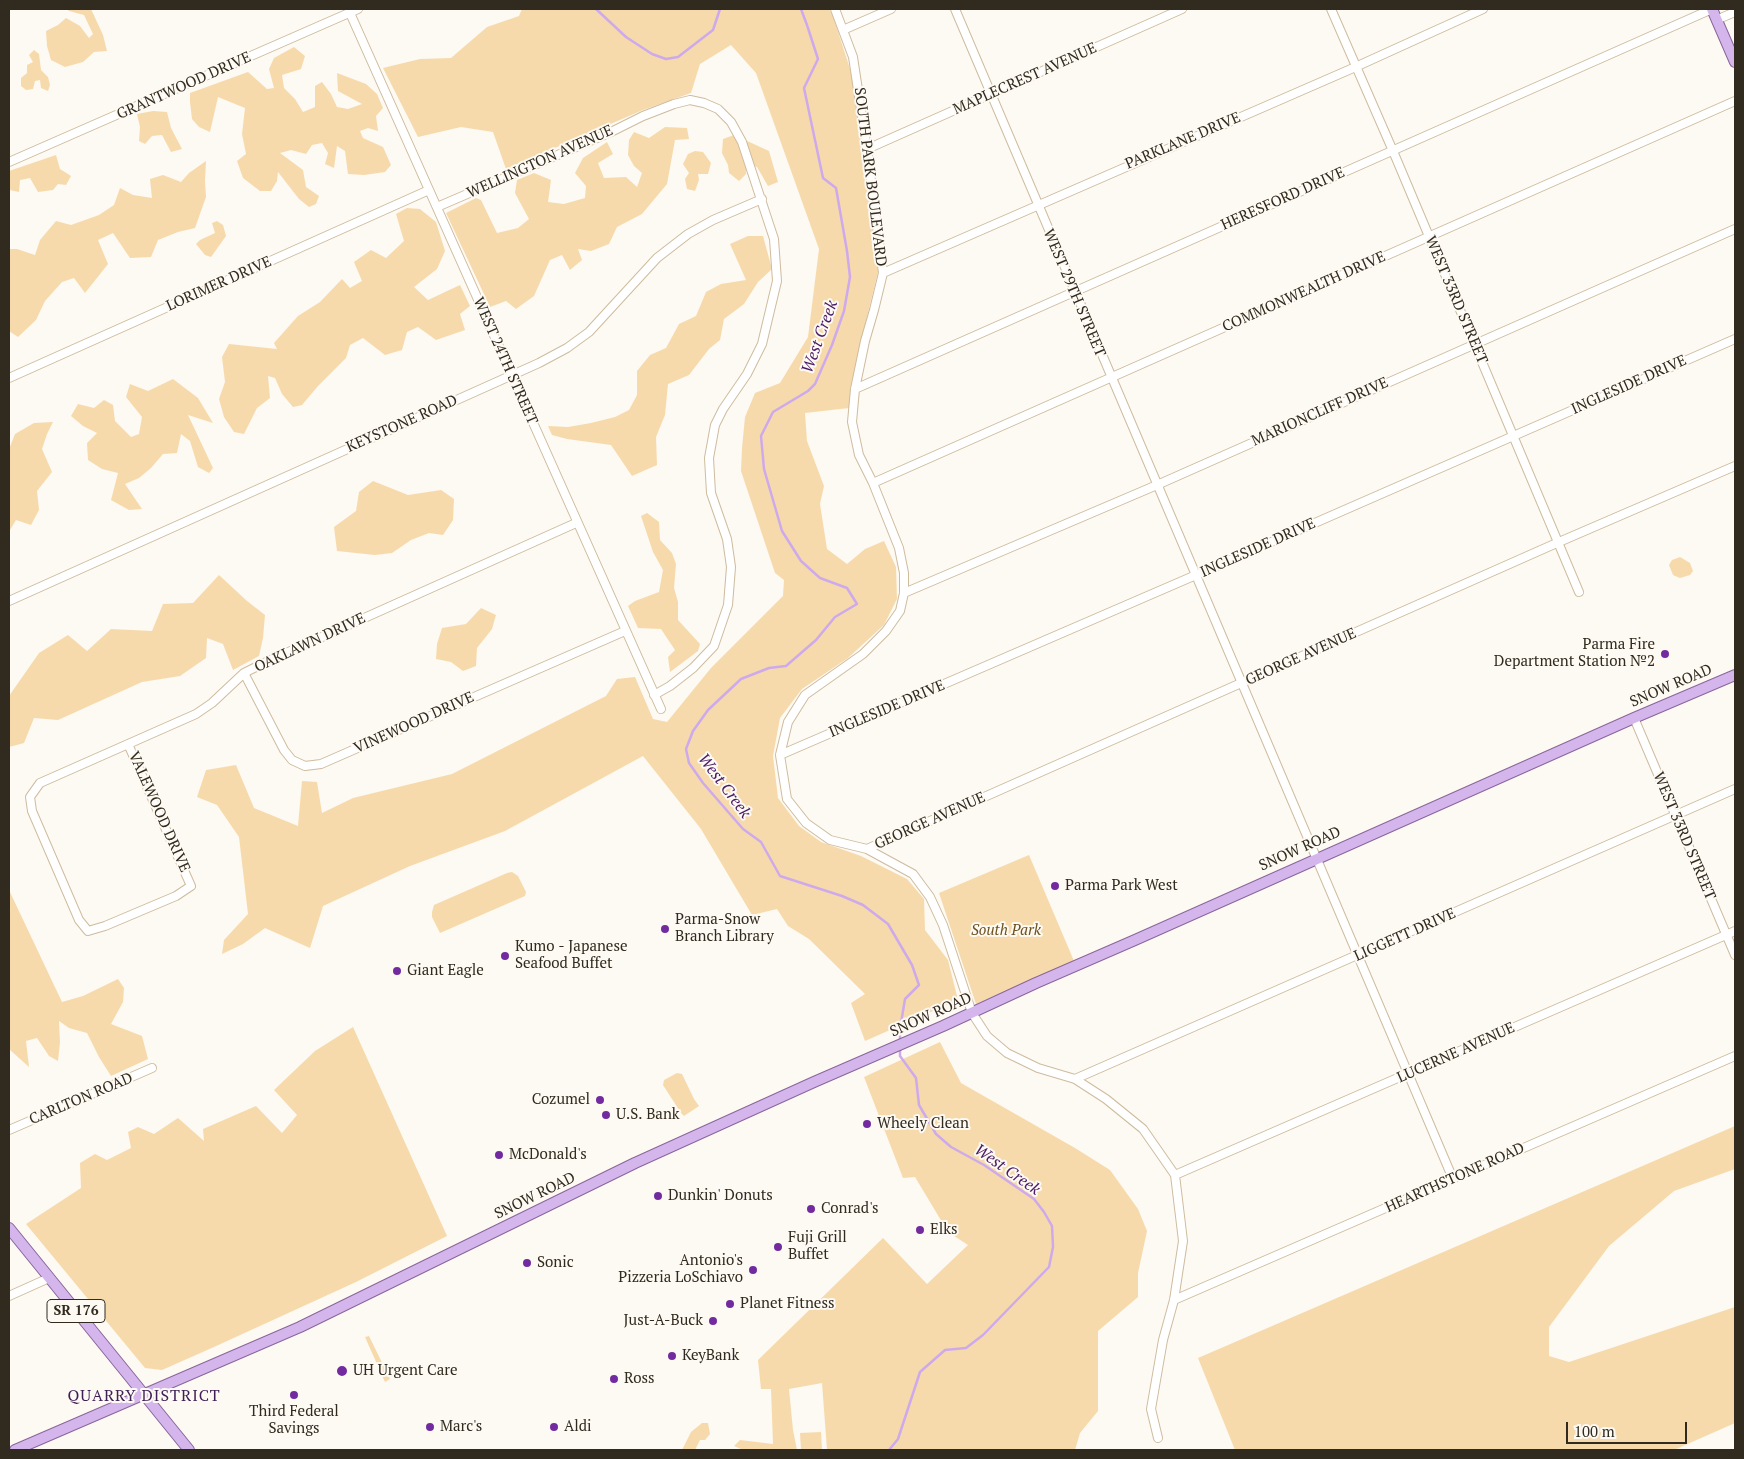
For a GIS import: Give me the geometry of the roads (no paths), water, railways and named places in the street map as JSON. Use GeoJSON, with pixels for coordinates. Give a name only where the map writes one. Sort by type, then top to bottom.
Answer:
{"type":"FeatureCollection","features":[{"type":"Feature","properties":{"kind":"main road"},"geometry":{"type":"LineString","coordinates":[[1712,9],[1735,62]]}},
{"type":"Feature","properties":{"kind":"main road","name":"SNOW ROAD"},"geometry":{"type":"LineString","coordinates":[[15,1450],[300,1327],[635,1163],[1036,983],[1735,675]]}},
{"type":"Feature","properties":{"kind":"main road","name":"SR 176"},"geometry":{"type":"LineString","coordinates":[[9,1228],[189,1450]]}},
{"type":"Feature","properties":{"kind":"street","name":"GRANTWOOD DRIVE"},"geometry":{"type":"LineString","coordinates":[[9,162],[358,9]]}},
{"type":"Feature","properties":{"kind":"street","name":"SOUTH PARK BOULEVARD"},"geometry":{"type":"LineString","coordinates":[[835,9],[853,57],[883,273],[865,341],[855,389],[852,422],[859,455],[873,483],[899,548],[904,573],[904,593],[900,611],[886,631],[863,654],[805,696],[788,722],[780,755],[787,799],[806,823],[830,840],[867,849],[912,874],[930,897],[943,925],[972,1013],[987,1036],[1007,1053],[1038,1068],[1074,1079],[1106,1100],[1142,1129],[1175,1175],[1183,1241],[1174,1300],[1163,1340],[1151,1409],[1158,1438]]}},
{"type":"Feature","properties":{"kind":"street"},"geometry":{"type":"LineString","coordinates":[[843,30],[891,9]]}},
{"type":"Feature","properties":{"kind":"street","name":"WEST 29TH STREET"},"geometry":{"type":"LineString","coordinates":[[955,9],[1243,687]]}},
{"type":"Feature","properties":{"kind":"street","name":"MAPLECREST AVENUE"},"geometry":{"type":"LineString","coordinates":[[867,149],[1182,9]]}},
{"type":"Feature","properties":{"kind":"street","name":"WEST 33RD STREET"},"geometry":{"type":"LineString","coordinates":[[1331,9],[1475,343],[1579,592]]}},
{"type":"Feature","properties":{"kind":"street","name":"PARKLANE DRIVE"},"geometry":{"type":"LineString","coordinates":[[883,273],[1037,204],[1355,67],[1482,9]]}},
{"type":"Feature","properties":{"kind":"street","name":"HERESFORD DRIVE"},"geometry":{"type":"LineString","coordinates":[[855,389],[1712,9]]}},
{"type":"Feature","properties":{"kind":"street"},"geometry":{"type":"LineString","coordinates":[[1716,20],[1735,12]]}},
{"type":"Feature","properties":{"kind":"street","name":"WEST 24TH STREET"},"geometry":{"type":"LineString","coordinates":[[350,13],[576,523],[661,709]]}},
{"type":"Feature","properties":{"kind":"street","name":"WELLINGTON AVENUE"},"geometry":{"type":"LineString","coordinates":[[437,207],[611,132],[643,116],[690,100],[718,109],[731,122],[742,142],[774,238],[777,281],[762,344],[747,374],[723,409],[715,425],[709,458],[711,493],[727,539],[732,567],[728,605],[714,646],[693,668],[670,686],[654,695]]}},
{"type":"Feature","properties":{"kind":"street","name":"COMMONWEALTH DRIVE"},"geometry":{"type":"LineString","coordinates":[[873,483],[1735,101]]}},
{"type":"Feature","properties":{"kind":"street","name":"LORIMER DRIVE"},"geometry":{"type":"LineString","coordinates":[[9,378],[429,190]]}},
{"type":"Feature","properties":{"kind":"street","name":"KEYSTONE ROAD"},"geometry":{"type":"LineString","coordinates":[[9,601],[560,352],[589,332],[657,258],[688,234],[713,220],[762,199]]}},
{"type":"Feature","properties":{"kind":"street","name":"MARIONCLIFF DRIVE"},"geometry":{"type":"LineString","coordinates":[[904,593],[1157,485],[1735,229]]}},
{"type":"Feature","properties":{"kind":"street","name":"INGLESIDE DRIVE"},"geometry":{"type":"LineString","coordinates":[[780,755],[1196,576],[1735,339]]}},
{"type":"Feature","properties":{"kind":"street","name":"GEORGE AVENUE"},"geometry":{"type":"LineString","coordinates":[[867,849],[1243,687],[1559,542],[1735,466]]}},
{"type":"Feature","properties":{"kind":"street","name":"OAKLAWN DRIVE"},"geometry":{"type":"LineString","coordinates":[[88,931],[80,920],[32,811],[30,797],[40,783],[196,714],[212,703],[244,673],[264,662],[576,523]]}},
{"type":"Feature","properties":{"kind":"street","name":"VINEWOOD DRIVE"},"geometry":{"type":"LineString","coordinates":[[244,673],[284,750],[292,760],[305,766],[321,764],[625,631]]}},
{"type":"Feature","properties":{"kind":"street"},"geometry":{"type":"LineString","coordinates":[[1243,687],[1453,1179]]}},
{"type":"Feature","properties":{"kind":"street","name":"WEST 33RD STREET"},"geometry":{"type":"LineString","coordinates":[[1634,718],[1735,955]]}},
{"type":"Feature","properties":{"kind":"street","name":"VALEWOOD DRIVE"},"geometry":{"type":"LineString","coordinates":[[88,931],[105,926],[167,900],[191,886],[128,744]]}},
{"type":"Feature","properties":{"kind":"street","name":"LIGGETT DRIVE"},"geometry":{"type":"LineString","coordinates":[[1074,1079],[1735,789]]}},
{"type":"Feature","properties":{"kind":"street","name":"LUCERNE AVENUE"},"geometry":{"type":"LineString","coordinates":[[1175,1175],[1735,931]]}},
{"type":"Feature","properties":{"kind":"street","name":"HEARTHSTONE ROAD"},"geometry":{"type":"LineString","coordinates":[[1174,1300],[1735,1056]]}},
{"type":"Feature","properties":{"kind":"street","name":"CARLTON ROAD"},"geometry":{"type":"LineString","coordinates":[[9,1130],[152,1068]]}},
{"type":"Feature","properties":{"kind":"street"},"geometry":{"type":"LineString","coordinates":[[9,1296],[49,1278]]}},
{"type":"Feature","properties":{"kind":"waterway","name":"West Creek"},"geometry":{"type":"LineString","coordinates":[[596,9],[626,37],[652,54],[666,59],[678,57],[713,30],[720,9]]}},
{"type":"Feature","properties":{"kind":"waterway","name":"West Creek"},"geometry":{"type":"LineString","coordinates":[[801,9],[818,59],[804,88],[823,178],[836,188],[850,277],[844,311],[815,384],[808,391],[773,412],[761,436],[764,469],[782,531],[801,561],[820,578],[847,588],[857,604],[835,617],[816,640],[786,666],[769,668],[741,679],[708,710],[693,731],[686,749],[689,763],[703,783],[743,829],[761,842],[780,876],[842,896],[863,905],[888,924],[912,965],[919,985],[905,999],[900,1029],[900,1042]]}},
{"type":"Feature","properties":{"kind":"waterway","name":"West Creek"},"geometry":{"type":"LineString","coordinates":[[889,1450],[898,1439],[920,1372],[945,1350],[966,1348],[983,1335],[1049,1267],[1053,1247],[1052,1226],[1034,1199],[984,1165],[951,1147],[936,1134],[919,1105],[916,1078],[900,1056],[900,1047]]}},
{"type":"Feature","properties":{"kind":"place","name":"Parma Fire Department Station №2"},"geometry":{"type":"Point","coordinates":[1665,654]}},
{"type":"Feature","properties":{"kind":"place","name":"Parma Park West"},"geometry":{"type":"Point","coordinates":[1055,886]}},
{"type":"Feature","properties":{"kind":"place","name":"Parma-Snow Branch Library"},"geometry":{"type":"Point","coordinates":[665,929]}},
{"type":"Feature","properties":{"kind":"place","name":"Kumo - Japanese Seafood Buffet"},"geometry":{"type":"Point","coordinates":[505,956]}},
{"type":"Feature","properties":{"kind":"place","name":"Giant Eagle"},"geometry":{"type":"Point","coordinates":[397,971]}},
{"type":"Feature","properties":{"kind":"place","name":"Cozumel"},"geometry":{"type":"Point","coordinates":[600,1100]}},
{"type":"Feature","properties":{"kind":"place","name":"U.S. Bank"},"geometry":{"type":"Point","coordinates":[606,1115]}},
{"type":"Feature","properties":{"kind":"place","name":"Wheely Clean"},"geometry":{"type":"Point","coordinates":[867,1124]}},
{"type":"Feature","properties":{"kind":"place","name":"McDonald's"},"geometry":{"type":"Point","coordinates":[499,1155]}},
{"type":"Feature","properties":{"kind":"place","name":"Dunkin' Donuts"},"geometry":{"type":"Point","coordinates":[658,1196]}},
{"type":"Feature","properties":{"kind":"place","name":"Conrad's"},"geometry":{"type":"Point","coordinates":[811,1209]}},
{"type":"Feature","properties":{"kind":"place","name":"Elks"},"geometry":{"type":"Point","coordinates":[920,1230]}},
{"type":"Feature","properties":{"kind":"place","name":"Fuji Grill Buffet"},"geometry":{"type":"Point","coordinates":[778,1247]}},
{"type":"Feature","properties":{"kind":"place","name":"Sonic"},"geometry":{"type":"Point","coordinates":[527,1263]}},
{"type":"Feature","properties":{"kind":"place","name":"Antonio's Pizzeria LoSchiavo"},"geometry":{"type":"Point","coordinates":[753,1270]}},
{"type":"Feature","properties":{"kind":"place","name":"Planet Fitness"},"geometry":{"type":"Point","coordinates":[730,1304]}},
{"type":"Feature","properties":{"kind":"place","name":"Just-A-Buck"},"geometry":{"type":"Point","coordinates":[713,1321]}},
{"type":"Feature","properties":{"kind":"place","name":"KeyBank"},"geometry":{"type":"Point","coordinates":[672,1356]}},
{"type":"Feature","properties":{"kind":"place","name":"UH Urgent Care"},"geometry":{"type":"Point","coordinates":[342,1371]}},
{"type":"Feature","properties":{"kind":"place","name":"Ross"},"geometry":{"type":"Point","coordinates":[614,1379]}},
{"type":"Feature","properties":{"kind":"place","name":"Third Federal Savings"},"geometry":{"type":"Point","coordinates":[294,1395]}},
{"type":"Feature","properties":{"kind":"place","name":"Marc's"},"geometry":{"type":"Point","coordinates":[430,1427]}},
{"type":"Feature","properties":{"kind":"place","name":"Aldi"},"geometry":{"type":"Point","coordinates":[554,1427]}},
{"type":"Feature","properties":{"kind":"district","name":"QUARRY DISTRICT"},"geometry":{"type":"Point","coordinates":[144,1396]}},
{"type":"Feature","properties":{"kind":"park label","name":"South Park"},"geometry":{"type":"Point","coordinates":[1006,931]}}]}
